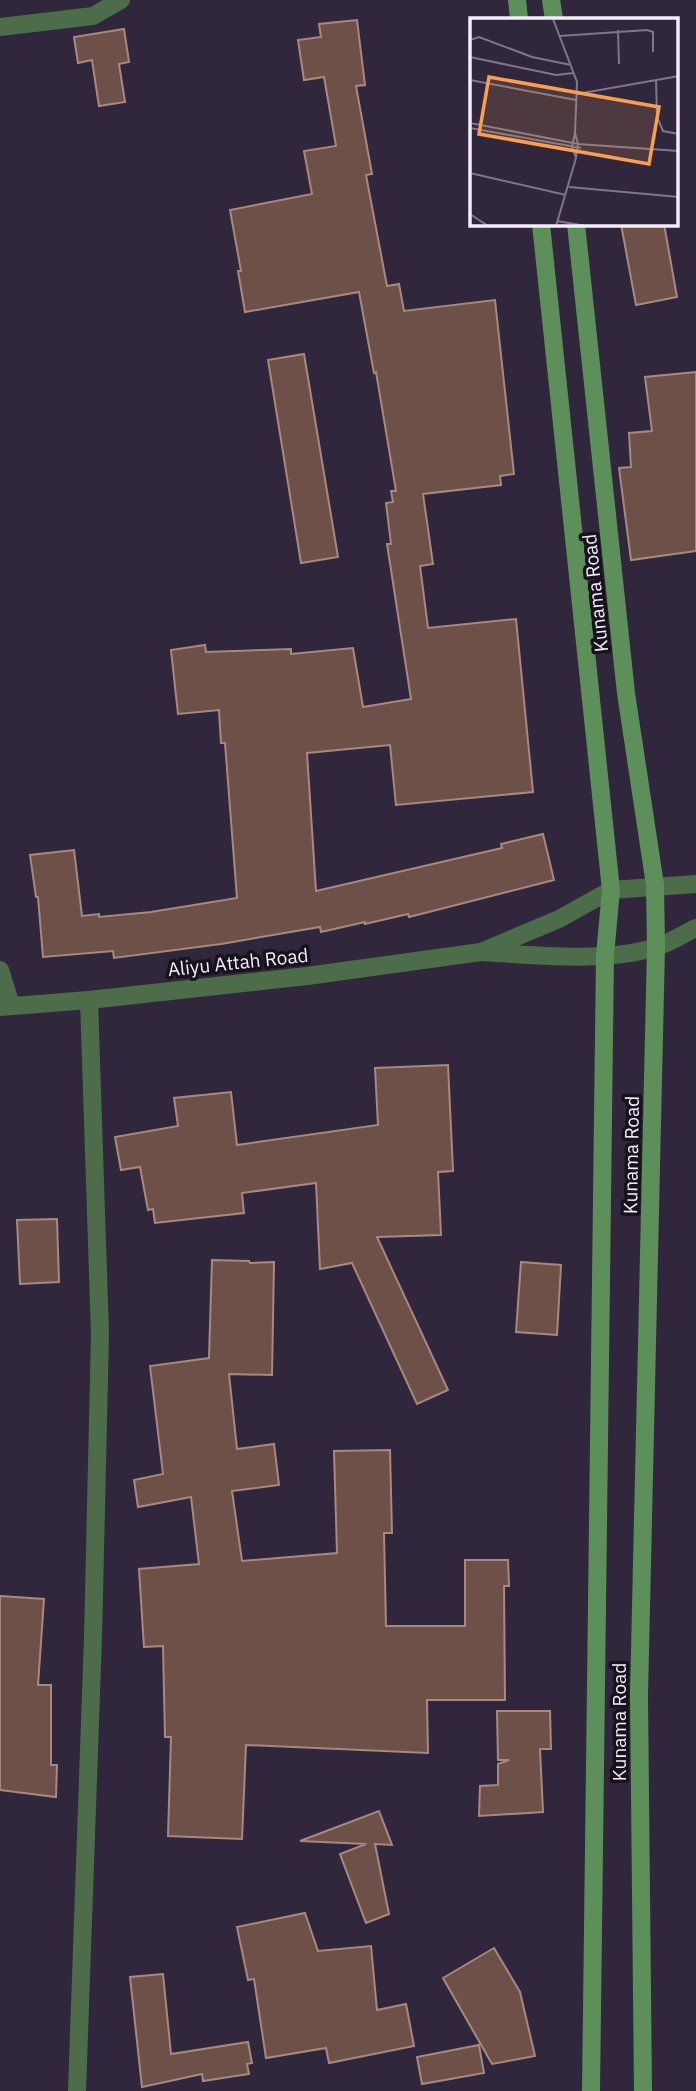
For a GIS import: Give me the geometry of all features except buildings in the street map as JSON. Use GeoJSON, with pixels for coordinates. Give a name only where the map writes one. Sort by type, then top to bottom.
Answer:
{"type":"FeatureCollection","features":[{"type":"Feature","properties":{"kind":"main road"},"geometry":{"type":"LineString","coordinates":[[517,0],[519,18]]}},
{"type":"Feature","properties":{"kind":"main road"},"geometry":{"type":"LineString","coordinates":[[551,0],[554,18]]}},
{"type":"Feature","properties":{"kind":"main road","name":"Kunama Road"},"geometry":{"type":"LineString","coordinates":[[541,226],[611,890],[605,955],[591,2091]]}},
{"type":"Feature","properties":{"kind":"main road","name":"Kunama Road"},"geometry":{"type":"LineString","coordinates":[[576,226],[626,692],[655,885],[656,947],[639,1695],[643,2091]]}},
{"type":"Feature","properties":{"kind":"street"},"geometry":{"type":"LineString","coordinates":[[0,27],[93,16],[121,0]]}},
{"type":"Feature","properties":{"kind":"street","name":"Aliyu Attah Road"},"geometry":{"type":"LineString","coordinates":[[481,952],[559,919],[611,890],[696,884]]}},
{"type":"Feature","properties":{"kind":"street","name":"Aliyu Attah Road"},"geometry":{"type":"LineString","coordinates":[[6,1006],[89,1000],[307,976],[481,952],[544,956],[605,955],[656,947],[696,928]]}},
{"type":"Feature","properties":{"kind":"street"},"geometry":{"type":"LineString","coordinates":[[0,970],[6,1006]]}},
{"type":"Feature","properties":{"kind":"street"},"geometry":{"type":"LineString","coordinates":[[77,2091],[93,1637],[100,1334],[89,1000]]}}]}
